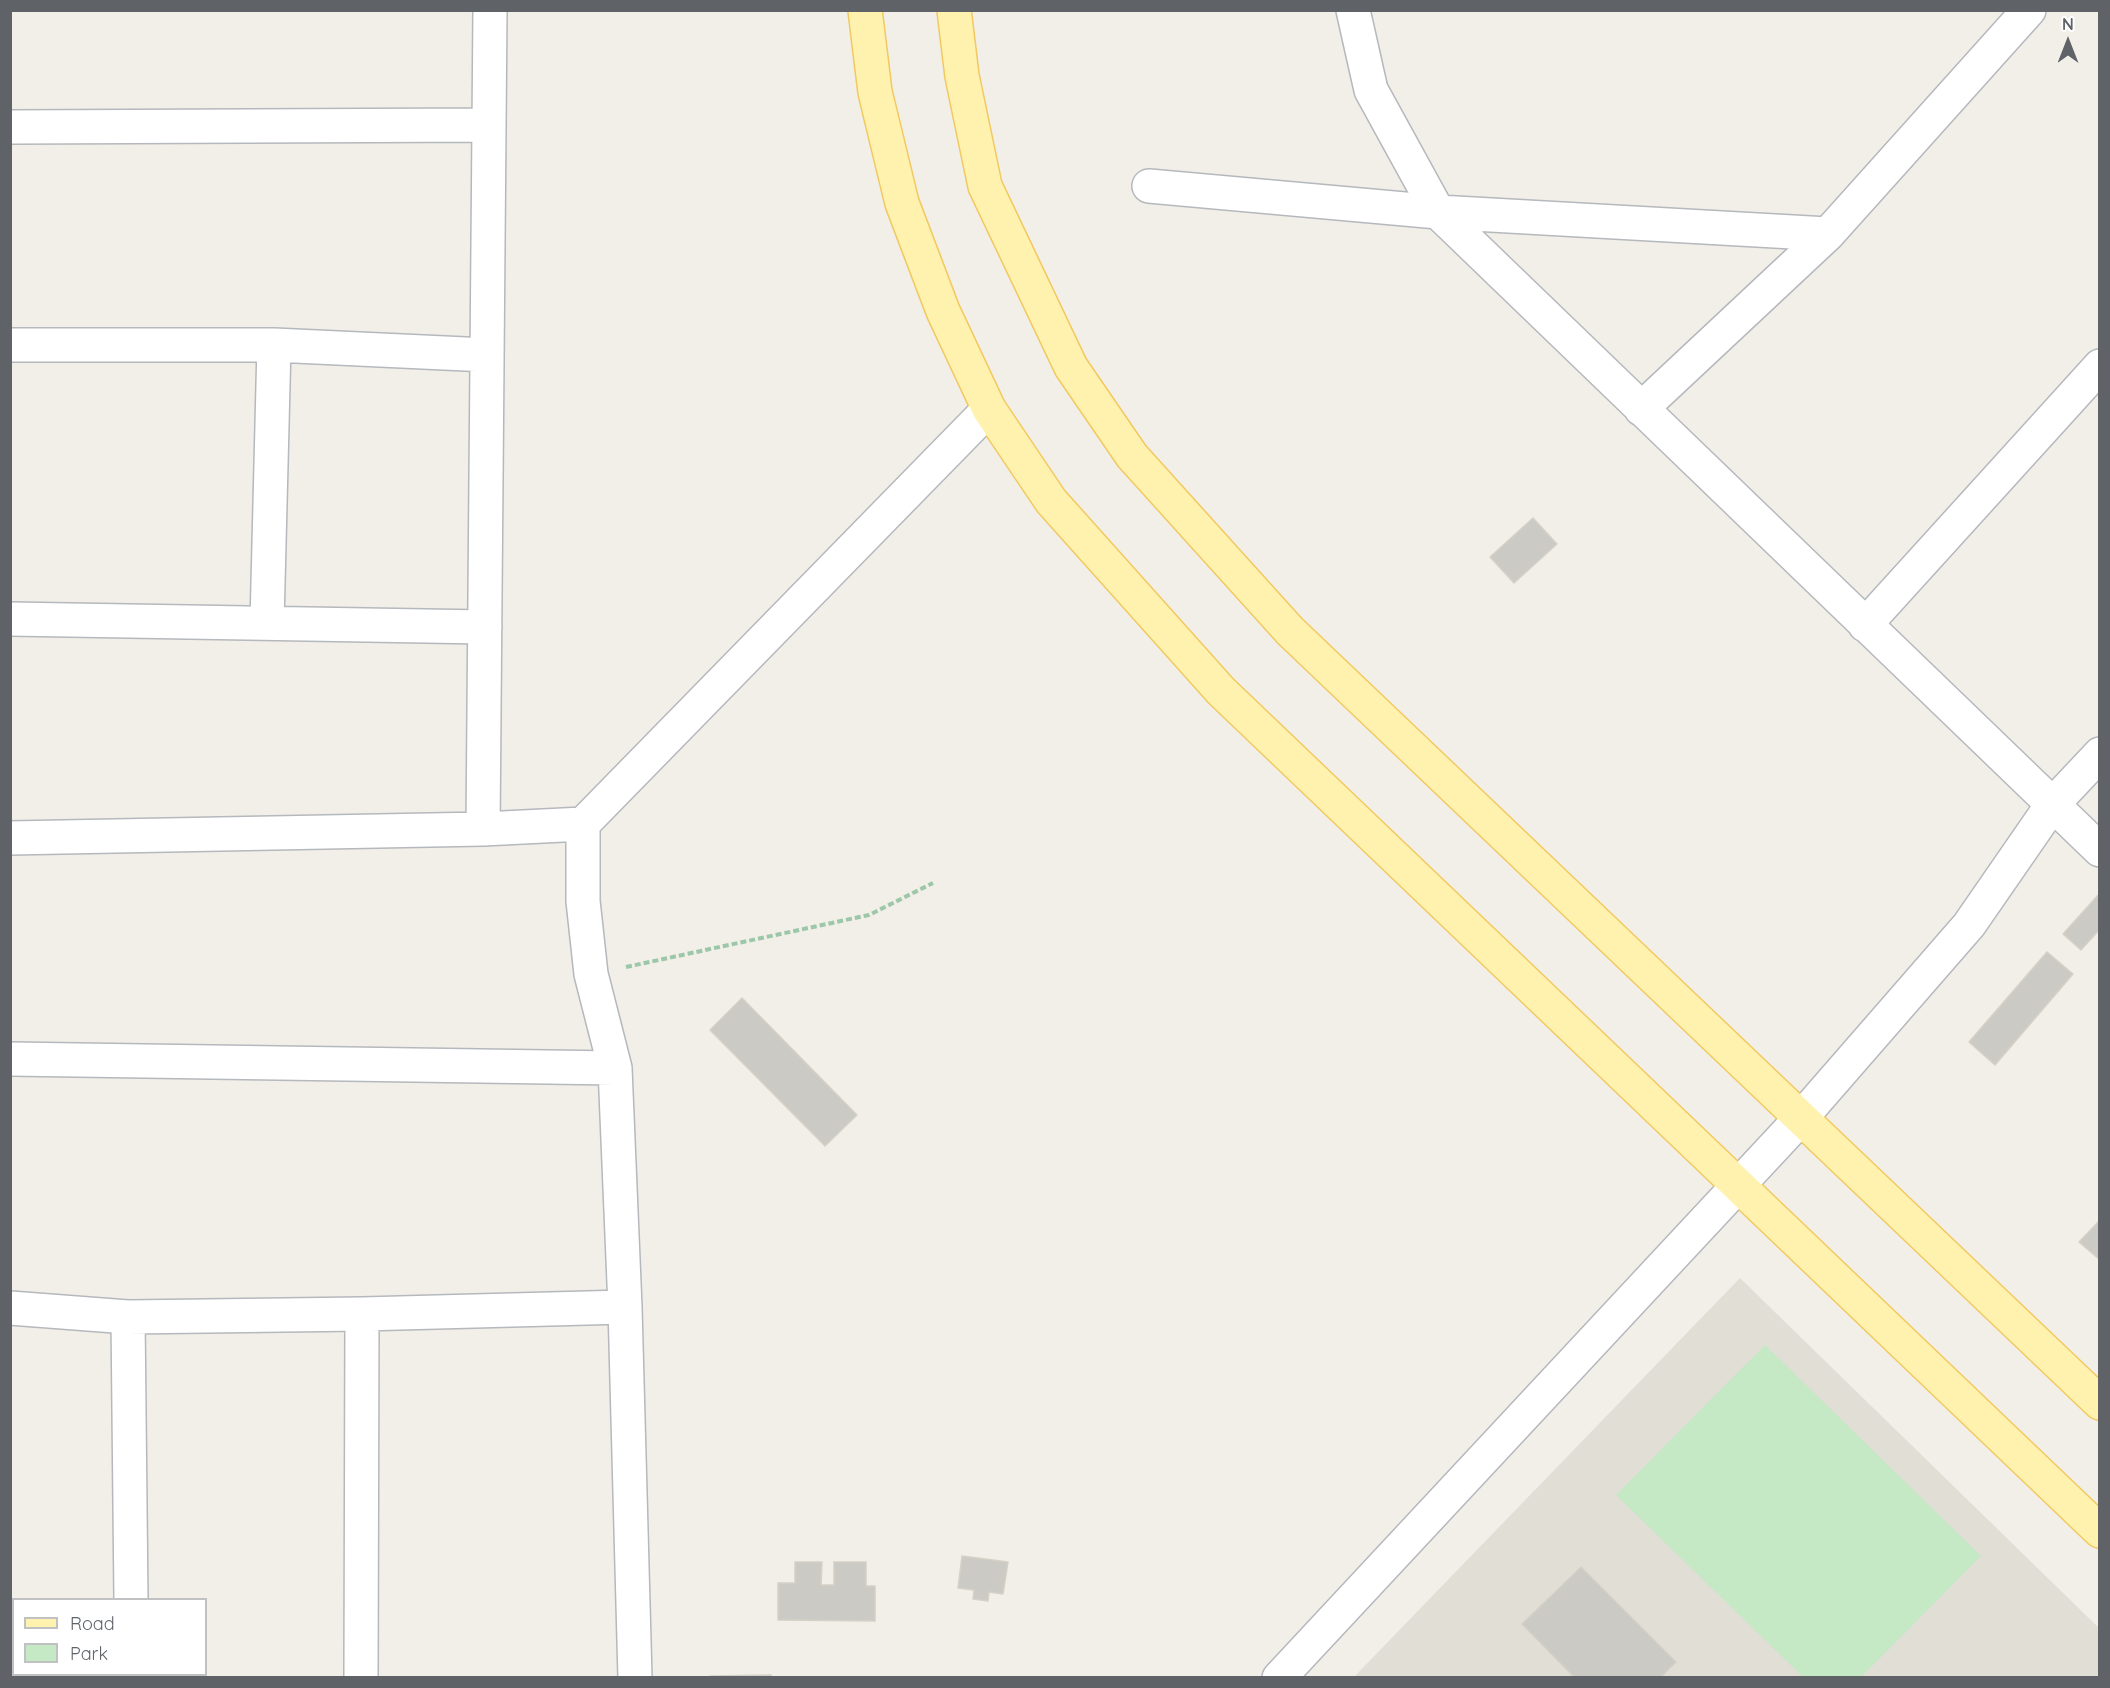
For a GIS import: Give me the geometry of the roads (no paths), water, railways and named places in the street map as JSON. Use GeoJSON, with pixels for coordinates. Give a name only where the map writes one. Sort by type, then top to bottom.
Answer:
{"type":"FeatureCollection","features":[{"type":"Feature","properties":{"kind":"main road"},"geometry":{"type":"LineString","coordinates":[[865,10],[875,92],[902,203],[943,311],[989,409],[1051,501],[1221,691],[2100,1531]]}},
{"type":"Feature","properties":{"kind":"main road"},"geometry":{"type":"LineString","coordinates":[[954,10],[962,76],[985,186],[1071,367],[1132,456],[1290,631],[2100,1403]]}},
{"type":"Feature","properties":{"kind":"street"},"geometry":{"type":"LineString","coordinates":[[483,829],[490,10]]}},
{"type":"Feature","properties":{"kind":"street"},"geometry":{"type":"LineString","coordinates":[[1353,10],[1371,90],[1438,212],[2100,850]]}},
{"type":"Feature","properties":{"kind":"street"},"geometry":{"type":"LineString","coordinates":[[1641,410],[1828,234],[2030,10]]}},
{"type":"Feature","properties":{"kind":"street"},"geometry":{"type":"LineString","coordinates":[[10,127],[489,125]]}},
{"type":"Feature","properties":{"kind":"street"},"geometry":{"type":"LineString","coordinates":[[1149,186],[1438,212],[1828,234]]}},
{"type":"Feature","properties":{"kind":"street"},"geometry":{"type":"LineString","coordinates":[[10,345],[274,345],[487,355]]}},
{"type":"Feature","properties":{"kind":"street"},"geometry":{"type":"LineString","coordinates":[[267,623],[274,345]]}},
{"type":"Feature","properties":{"kind":"street"},"geometry":{"type":"LineString","coordinates":[[1865,625],[2100,366]]}},
{"type":"Feature","properties":{"kind":"street"},"geometry":{"type":"LineString","coordinates":[[10,838],[483,829],[583,824],[989,409]]}},
{"type":"Feature","properties":{"kind":"street"},"geometry":{"type":"LineString","coordinates":[[10,619],[485,627]]}},
{"type":"Feature","properties":{"kind":"street"},"geometry":{"type":"LineString","coordinates":[[1279,1677],[1801,1118],[1969,925],[2052,805],[2100,754]]}},
{"type":"Feature","properties":{"kind":"street"},"geometry":{"type":"LineString","coordinates":[[583,824],[584,901],[591,974],[615,1068],[625,1307],[635,1677]]}},
{"type":"Feature","properties":{"kind":"street"},"geometry":{"type":"LineString","coordinates":[[10,1059],[615,1068]]}},
{"type":"Feature","properties":{"kind":"street"},"geometry":{"type":"LineString","coordinates":[[10,1308],[128,1317],[625,1307]]}},
{"type":"Feature","properties":{"kind":"street"},"geometry":{"type":"LineString","coordinates":[[361,1677],[362,1314]]}},
{"type":"Feature","properties":{"kind":"street"},"geometry":{"type":"LineString","coordinates":[[128,1317],[131,1598]]}}]}
